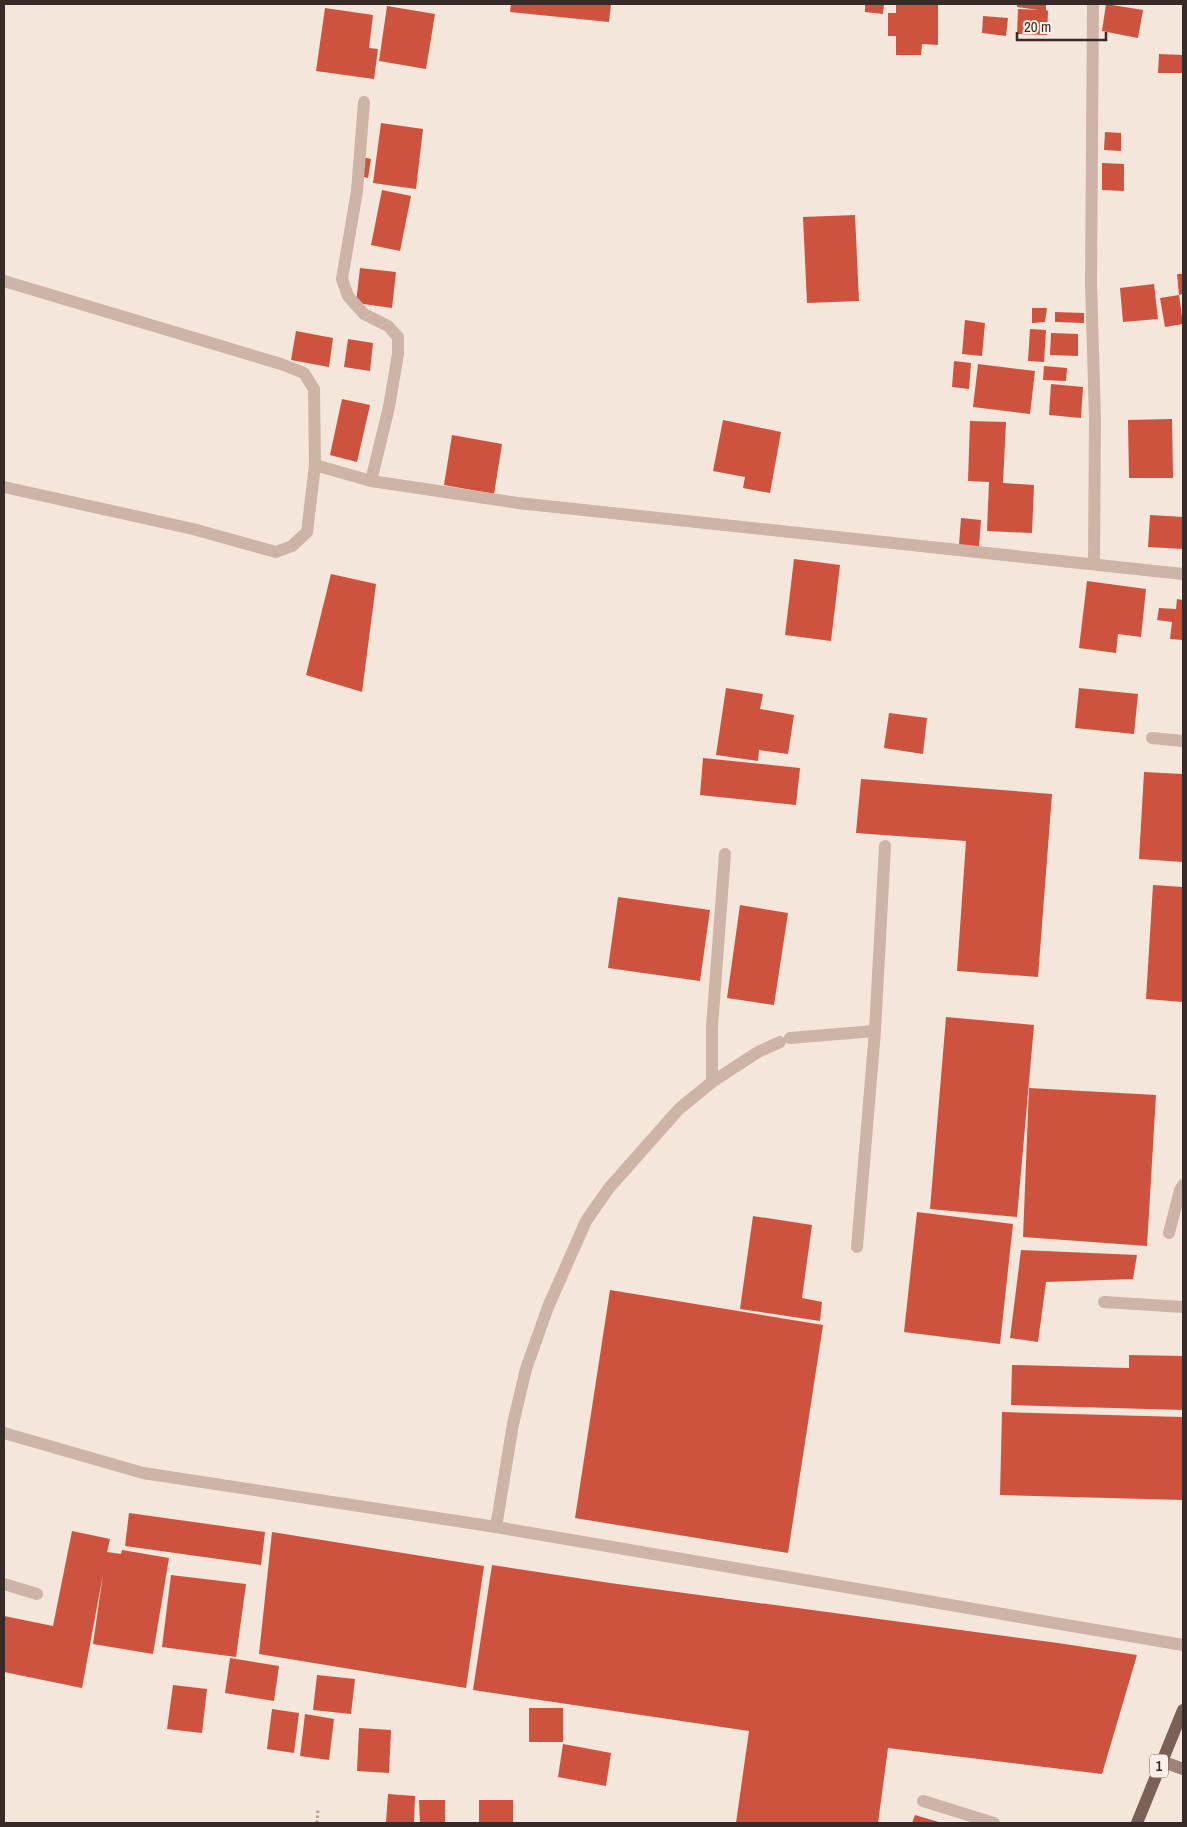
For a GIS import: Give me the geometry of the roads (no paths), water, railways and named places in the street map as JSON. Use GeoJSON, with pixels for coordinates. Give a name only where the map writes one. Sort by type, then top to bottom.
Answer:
{"type":"FeatureCollection","features":[{"type":"Feature","properties":{"kind":"main road","name":"1"},"geometry":{"type":"LineString","coordinates":[[1137,1823],[1183,1710]]}},
{"type":"Feature","properties":{"kind":"street"},"geometry":{"type":"LineString","coordinates":[[1093,4],[1094,563]]}},
{"type":"Feature","properties":{"kind":"street"},"geometry":{"type":"LineString","coordinates":[[364,102],[356,191],[342,279],[348,296],[364,314],[388,326],[398,337],[398,354],[389,407],[371,481]]}},
{"type":"Feature","properties":{"kind":"street"},"geometry":{"type":"LineString","coordinates":[[4,281],[281,364],[304,373],[314,389],[315,465],[307,532],[292,546],[276,552],[193,529],[4,487]]}},
{"type":"Feature","properties":{"kind":"street"},"geometry":{"type":"LineString","coordinates":[[315,465],[371,481],[518,503],[1183,574]]}},
{"type":"Feature","properties":{"kind":"street"},"geometry":{"type":"LineString","coordinates":[[1152,738],[1183,741]]}},
{"type":"Feature","properties":{"kind":"street"},"geometry":{"type":"LineString","coordinates":[[858,1247],[875,1031],[885,846]]}},
{"type":"Feature","properties":{"kind":"street"},"geometry":{"type":"LineString","coordinates":[[712,1082],[712,1027],[725,854]]}},
{"type":"Feature","properties":{"kind":"street"},"geometry":{"type":"LineString","coordinates":[[496,1527],[513,1424],[526,1369],[548,1307],[586,1221],[609,1188],[679,1109],[712,1082],[758,1052],[785,1040],[875,1031]]}},
{"type":"Feature","properties":{"kind":"street"},"geometry":{"type":"LineString","coordinates":[[1169,1233],[1183,1185]]}},
{"type":"Feature","properties":{"kind":"street"},"geometry":{"type":"LineString","coordinates":[[1104,1302],[1183,1307]]}},
{"type":"Feature","properties":{"kind":"street"},"geometry":{"type":"LineString","coordinates":[[4,1433],[142,1472],[496,1527],[1183,1645]]}},
{"type":"Feature","properties":{"kind":"street"},"geometry":{"type":"LineString","coordinates":[[4,1584],[37,1594]]}},
{"type":"Feature","properties":{"kind":"street"},"geometry":{"type":"LineString","coordinates":[[1161,1761],[1183,1769]]}},
{"type":"Feature","properties":{"kind":"street"},"geometry":{"type":"LineString","coordinates":[[923,1801],[994,1823]]}}]}
